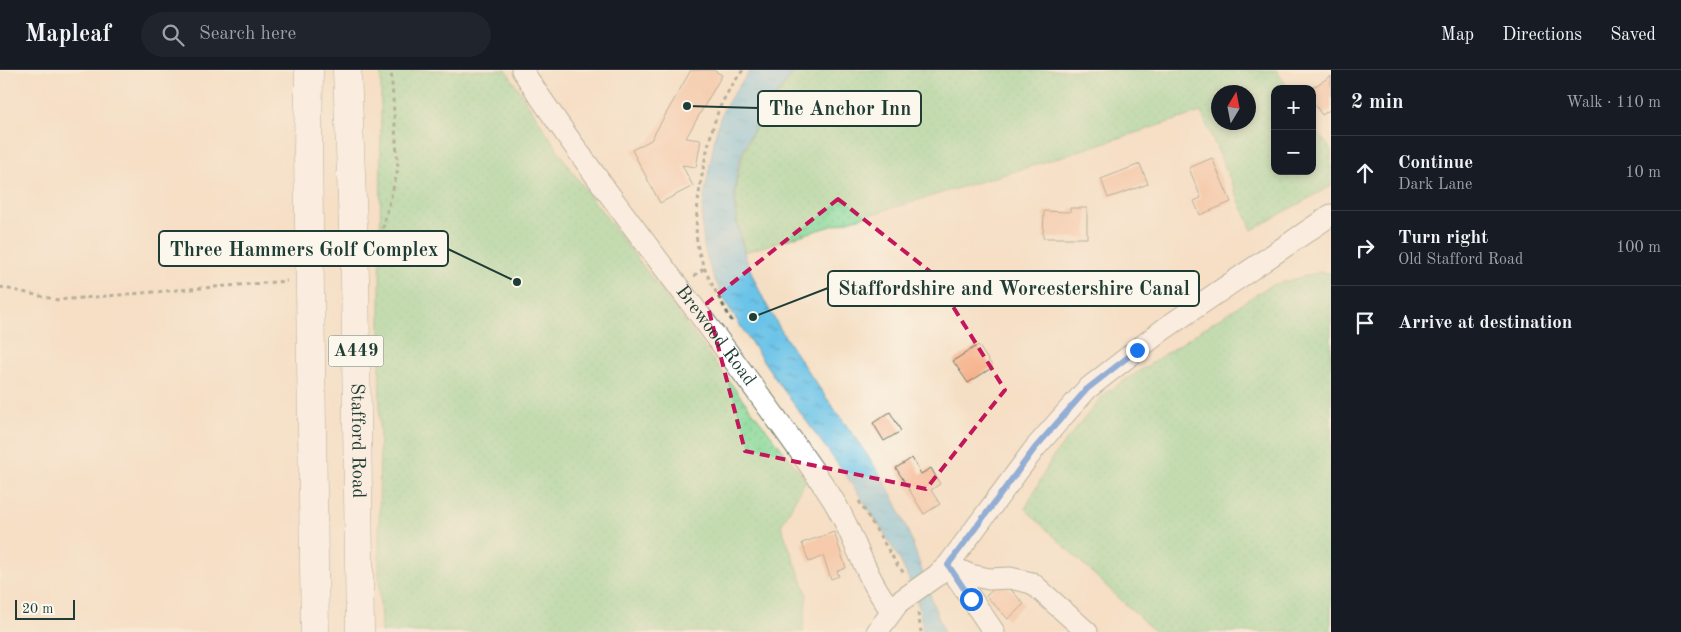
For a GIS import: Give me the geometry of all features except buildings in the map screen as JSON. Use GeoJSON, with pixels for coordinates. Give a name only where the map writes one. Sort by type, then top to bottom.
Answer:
{"type":"FeatureCollection","features":[{"type":"Feature","properties":{"kind":"highway","name":"A449"},"geometry":{"type":"LineString","coordinates":[[309,70],[315,632]]}},
{"type":"Feature","properties":{"kind":"highway","name":"Stafford Road"},"geometry":{"type":"LineString","coordinates":[[347,70],[355,278],[360,632]]}},
{"type":"Feature","properties":{"kind":"street","name":"Brewood Road"},"geometry":{"type":"LineString","coordinates":[[522,70],[562,130],[680,287],[828,491],[880,596],[903,608]]}},
{"type":"Feature","properties":{"kind":"street"},"geometry":{"type":"LineString","coordinates":[[877,632],[942,570],[1035,448],[1087,389],[1164,330],[1331,215]]}},
{"type":"Feature","properties":{"kind":"street"},"geometry":{"type":"LineString","coordinates":[[942,570],[994,632]]}},
{"type":"Feature","properties":{"kind":"street"},"geometry":{"type":"LineString","coordinates":[[942,570],[989,579],[1010,578],[1032,583],[1087,632]]}},
{"type":"Feature","properties":{"kind":"path"},"geometry":{"type":"LineString","coordinates":[[371,248],[380,240],[398,169],[391,70]]}},
{"type":"Feature","properties":{"kind":"path"},"geometry":{"type":"LineString","coordinates":[[736,328],[722,304],[698,248],[697,230],[699,202],[712,129],[724,97],[743,70]]}},
{"type":"Feature","properties":{"kind":"path"},"geometry":{"type":"LineString","coordinates":[[0,287],[58,300],[310,279]]}},
{"type":"Feature","properties":{"kind":"path"},"geometry":{"type":"LineString","coordinates":[[859,500],[898,566],[906,575]]}},
{"type":"Feature","properties":{"kind":"path"},"geometry":{"type":"LineString","coordinates":[[903,608],[921,632]]}},
{"type":"Feature","properties":{"kind":"highlighted area"},"geometry":{"type":"Polygon","coordinates":[[[838,199],[932,273],[1005,390],[926,489],[745,451],[707,303],[838,199]]]}},
{"type":"Feature","properties":{"kind":"green space"},"geometry":{"type":"Polygon","coordinates":[[[381,70],[506,70],[571,170],[738,393],[806,480],[781,526],[807,594],[803,632],[381,632],[379,575],[381,70]]]}},
{"type":"Feature","properties":{"kind":"green space"},"geometry":{"type":"Polygon","coordinates":[[[796,70],[1276,70],[1286,85],[1271,85],[1271,175],[1316,175],[1316,129],[1331,150],[1331,186],[1252,230],[1201,112],[1022,169],[745,252],[738,224],[736,198],[738,175],[753,133],[796,70]]]}},
{"type":"Feature","properties":{"kind":"green space"},"geometry":{"type":"Polygon","coordinates":[[[1320,272],[1331,273],[1331,632],[1155,632],[1025,509],[1052,458],[1104,394],[1269,286],[1320,272]]]}},
{"type":"Feature","properties":{"kind":"water"},"geometry":{"type":"Polygon","coordinates":[[[751,70],[796,70],[758,122],[741,156],[735,198],[741,241],[756,284],[779,327],[806,369],[861,446],[894,499],[910,536],[944,632],[923,632],[921,616],[912,587],[892,546],[860,495],[760,357],[718,287],[708,262],[702,229],[703,212],[716,132],[726,105],[751,70]]]}},
{"type":"Feature","properties":{"kind":"place","name":"The Anchor Inn"},"geometry":{"type":"Point","coordinates":[687,106]}},
{"type":"Feature","properties":{"kind":"place","name":"Three Hammers Golf Complex"},"geometry":{"type":"Point","coordinates":[517,282]}},
{"type":"Feature","properties":{"kind":"place","name":"Staffordshire and Worcestershire Canal"},"geometry":{"type":"Point","coordinates":[753,317]}},
{"type":"Feature","properties":{"kind":"route"},"geometry":{"type":"LineString","coordinates":[[971,599],[948,565],[988,514],[1035,448],[1087,389],[1137,350]]}}]}
